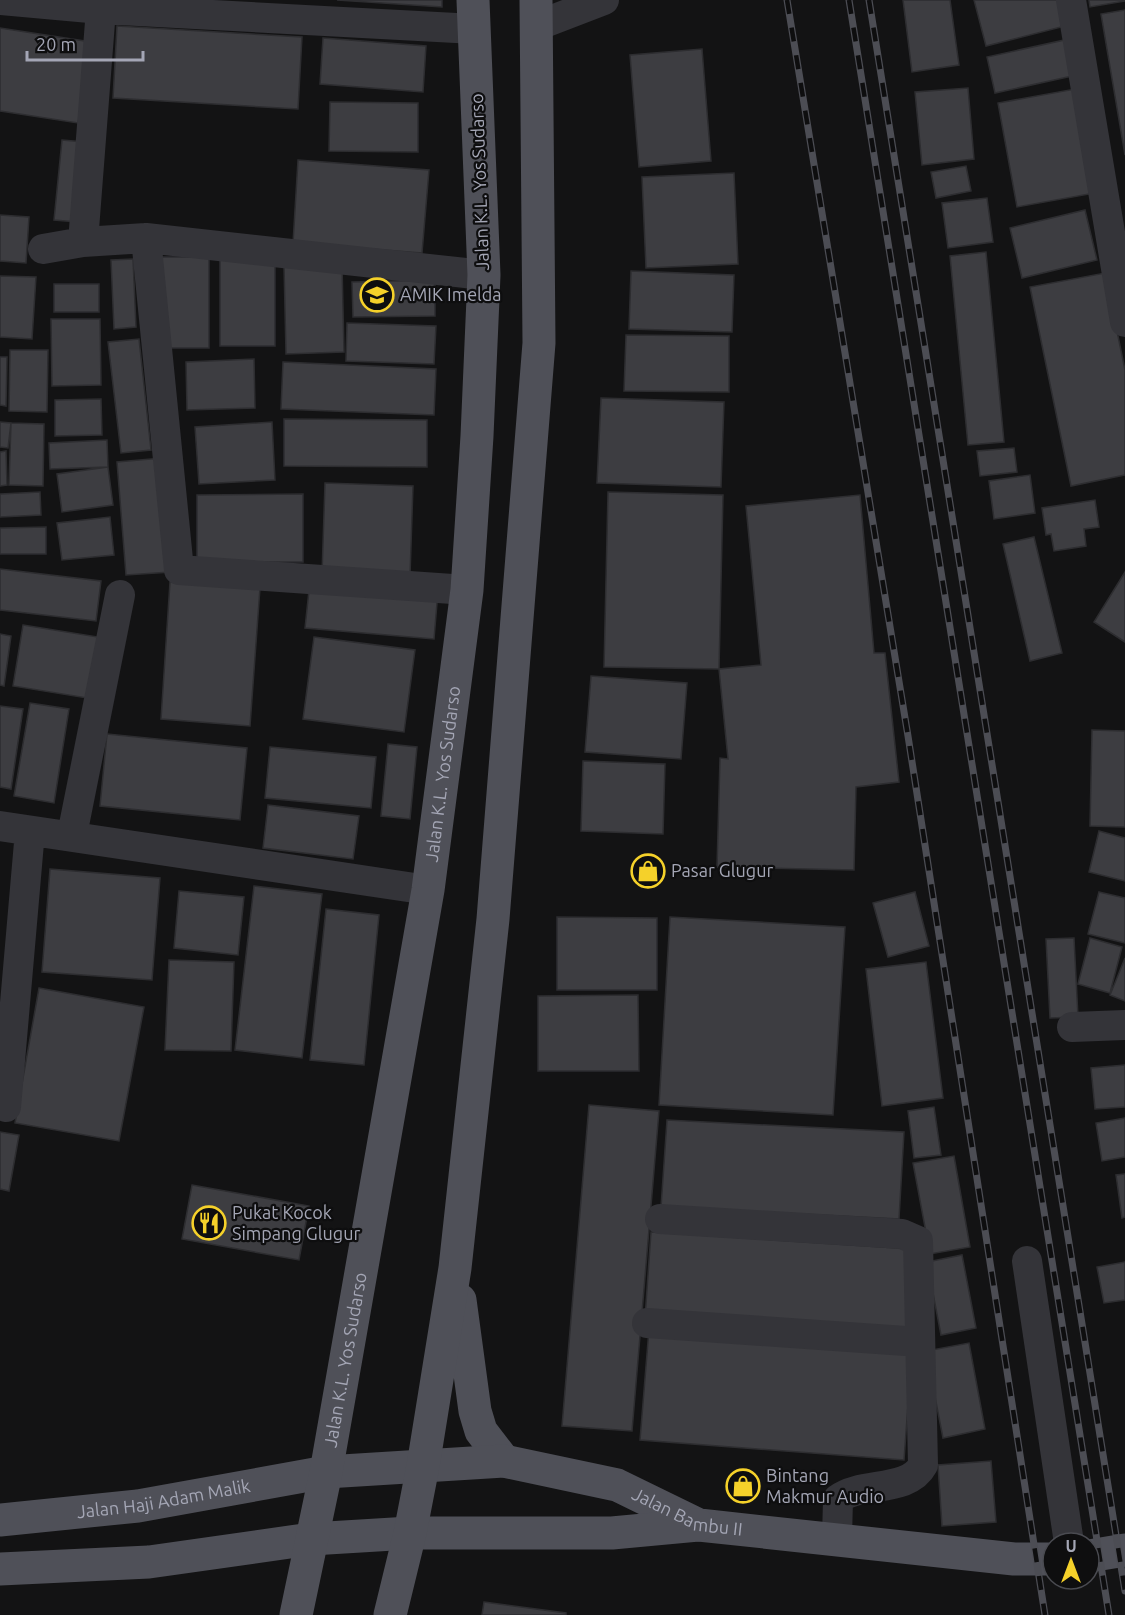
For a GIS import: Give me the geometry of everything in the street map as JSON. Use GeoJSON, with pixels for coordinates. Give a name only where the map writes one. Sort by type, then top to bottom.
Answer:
{"type":"FeatureCollection","features":[{"type":"Feature","properties":{"kind":"main road"},"geometry":{"type":"LineString","coordinates":[[390,1615],[423,1466],[455,1268],[493,919],[539,343],[538,13]]}},
{"type":"Feature","properties":{"kind":"main road","name":"Jalan K.L. Yos Sudarso"},"geometry":{"type":"LineString","coordinates":[[296,1615],[326,1472],[428,891],[467,590],[484,275],[474,14]]}},
{"type":"Feature","properties":{"kind":"main road"},"geometry":{"type":"LineString","coordinates":[[455,1268],[475,1411],[481,1431],[504,1461]]}},
{"type":"Feature","properties":{"kind":"main road","name":"Jalan Bambu II"},"geometry":{"type":"LineString","coordinates":[[326,1472],[504,1461],[617,1485],[699,1525],[1014,1559],[1041,1559]]}},
{"type":"Feature","properties":{"kind":"main road","name":"Jalan Haji Adam Malik"},"geometry":{"type":"LineString","coordinates":[[0,1520],[138,1506],[326,1472]]}},
{"type":"Feature","properties":{"kind":"main road"},"geometry":{"type":"LineString","coordinates":[[0,1569],[149,1562],[311,1539],[410,1533],[612,1533],[699,1525]]}},
{"type":"Feature","properties":{"kind":"main road"},"geometry":{"type":"LineString","coordinates":[[1101,1554],[1125,1550]]}},
{"type":"Feature","properties":{"kind":"street"},"geometry":{"type":"LineString","coordinates":[[0,0],[101,9],[474,14]]}},
{"type":"Feature","properties":{"kind":"street"},"geometry":{"type":"LineString","coordinates":[[538,13],[604,0]]}},
{"type":"Feature","properties":{"kind":"street"},"geometry":{"type":"LineString","coordinates":[[1071,0],[1125,321]]}},
{"type":"Feature","properties":{"kind":"street"},"geometry":{"type":"LineString","coordinates":[[83,242],[101,9]]}},
{"type":"Feature","properties":{"kind":"street"},"geometry":{"type":"LineString","coordinates":[[146,238],[179,570],[467,590]]}},
{"type":"Feature","properties":{"kind":"street"},"geometry":{"type":"LineString","coordinates":[[43,249],[83,242],[146,238],[484,275]]}},
{"type":"Feature","properties":{"kind":"street"},"geometry":{"type":"LineString","coordinates":[[72,835],[120,595]]}},
{"type":"Feature","properties":{"kind":"street"},"geometry":{"type":"LineString","coordinates":[[0,826],[72,835],[428,891]]}},
{"type":"Feature","properties":{"kind":"street"},"geometry":{"type":"LineString","coordinates":[[6,1107],[30,831]]}},
{"type":"Feature","properties":{"kind":"street"},"geometry":{"type":"LineString","coordinates":[[1072,1027],[1125,1025]]}},
{"type":"Feature","properties":{"kind":"street"},"geometry":{"type":"LineString","coordinates":[[660,1219],[913,1237],[918,1241],[924,1465],[913,1476],[852,1492],[838,1499],[837,1539]]}},
{"type":"Feature","properties":{"kind":"street"},"geometry":{"type":"LineString","coordinates":[[1027,1261],[1067,1531]]}},
{"type":"Feature","properties":{"kind":"street"},"geometry":{"type":"LineString","coordinates":[[647,1323],[920,1342]]}},
{"type":"Feature","properties":{"kind":"building"},"geometry":{"type":"Polygon","coordinates":[[[337,0],[442,0],[442,7],[337,0]]]}},
{"type":"Feature","properties":{"kind":"building"},"geometry":{"type":"Polygon","coordinates":[[[903,0],[950,0],[959,65],[912,72],[903,0]]]}},
{"type":"Feature","properties":{"kind":"building"},"geometry":{"type":"Polygon","coordinates":[[[974,0],[1063,0],[1069,25],[986,46],[974,0]]]}},
{"type":"Feature","properties":{"kind":"building"},"geometry":{"type":"Polygon","coordinates":[[[1089,0],[1125,0],[1125,1],[1090,7],[1089,0]]]}},
{"type":"Feature","properties":{"kind":"building"},"geometry":{"type":"Polygon","coordinates":[[[1125,10],[1125,155],[1101,14],[1125,10]]]}},
{"type":"Feature","properties":{"kind":"building"},"geometry":{"type":"Polygon","coordinates":[[[117,26],[302,37],[298,109],[113,98],[117,26]]]}},
{"type":"Feature","properties":{"kind":"building"},"geometry":{"type":"Polygon","coordinates":[[[0,28],[91,42],[78,123],[0,111],[0,28]]]}},
{"type":"Feature","properties":{"kind":"building"},"geometry":{"type":"Polygon","coordinates":[[[323,38],[426,46],[423,92],[320,84],[323,38]]]}},
{"type":"Feature","properties":{"kind":"building"},"geometry":{"type":"Polygon","coordinates":[[[1069,39],[1077,75],[995,93],[987,57],[1069,39]]]}},
{"type":"Feature","properties":{"kind":"building"},"geometry":{"type":"Polygon","coordinates":[[[702,49],[711,161],[639,167],[630,55],[702,49]]]}},
{"type":"Feature","properties":{"kind":"building"},"geometry":{"type":"Polygon","coordinates":[[[968,88],[974,159],[922,165],[915,92],[968,88]]]}},
{"type":"Feature","properties":{"kind":"building"},"geometry":{"type":"Polygon","coordinates":[[[1075,89],[1095,193],[1017,207],[998,103],[1075,89]]]}},
{"type":"Feature","properties":{"kind":"building"},"geometry":{"type":"Polygon","coordinates":[[[330,102],[418,103],[418,152],[329,151],[330,102]]]}},
{"type":"Feature","properties":{"kind":"building"},"geometry":{"type":"Polygon","coordinates":[[[62,140],[85,142],[77,222],[54,220],[62,140]]]}},
{"type":"Feature","properties":{"kind":"building"},"geometry":{"type":"Polygon","coordinates":[[[298,160],[429,170],[422,253],[293,243],[298,160]]]}},
{"type":"Feature","properties":{"kind":"building"},"geometry":{"type":"Polygon","coordinates":[[[966,166],[971,191],[936,198],[931,172],[966,166]]]}},
{"type":"Feature","properties":{"kind":"building"},"geometry":{"type":"Polygon","coordinates":[[[734,173],[738,264],[646,268],[642,177],[734,173]]]}},
{"type":"Feature","properties":{"kind":"building"},"geometry":{"type":"Polygon","coordinates":[[[987,198],[993,242],[948,248],[942,203],[987,198]]]}},
{"type":"Feature","properties":{"kind":"building"},"geometry":{"type":"Polygon","coordinates":[[[1085,210],[1097,260],[1022,278],[1010,228],[1085,210]]]}},
{"type":"Feature","properties":{"kind":"building"},"geometry":{"type":"Polygon","coordinates":[[[0,215],[29,217],[26,263],[0,261],[0,215]]]}},
{"type":"Feature","properties":{"kind":"building"},"geometry":{"type":"Polygon","coordinates":[[[986,252],[1004,442],[968,445],[950,256],[986,252]]]}},
{"type":"Feature","properties":{"kind":"building"},"geometry":{"type":"Polygon","coordinates":[[[220,255],[275,255],[275,346],[220,346],[220,255]]]}},
{"type":"Feature","properties":{"kind":"building"},"geometry":{"type":"Polygon","coordinates":[[[156,257],[209,257],[209,348],[156,348],[156,257]]]}},
{"type":"Feature","properties":{"kind":"building"},"geometry":{"type":"Polygon","coordinates":[[[133,259],[136,327],[114,329],[111,260],[133,259]]]}},
{"type":"Feature","properties":{"kind":"building"},"geometry":{"type":"Polygon","coordinates":[[[342,264],[344,352],[286,354],[284,266],[342,264]]]}},
{"type":"Feature","properties":{"kind":"building"},"geometry":{"type":"Polygon","coordinates":[[[631,271],[734,275],[732,332],[629,329],[631,271]]]}},
{"type":"Feature","properties":{"kind":"building"},"geometry":{"type":"Polygon","coordinates":[[[1105,273],[1125,370],[1125,475],[1071,486],[1030,287],[1105,273]]]}},
{"type":"Feature","properties":{"kind":"building"},"geometry":{"type":"Polygon","coordinates":[[[0,276],[36,277],[32,339],[0,337],[0,276]]]}},
{"type":"Feature","properties":{"kind":"building"},"geometry":{"type":"Polygon","coordinates":[[[435,280],[435,316],[353,317],[352,282],[435,280]]]}},
{"type":"Feature","properties":{"kind":"building"},"geometry":{"type":"Polygon","coordinates":[[[54,284],[99,284],[99,312],[54,312],[54,284]]]}},
{"type":"Feature","properties":{"kind":"building"},"geometry":{"type":"Polygon","coordinates":[[[51,319],[100,319],[101,385],[52,386],[51,319]]]}},
{"type":"Feature","properties":{"kind":"building"},"geometry":{"type":"Polygon","coordinates":[[[347,323],[436,326],[434,364],[346,361],[347,323]]]}},
{"type":"Feature","properties":{"kind":"building"},"geometry":{"type":"Polygon","coordinates":[[[626,335],[729,336],[729,392],[624,391],[626,335]]]}},
{"type":"Feature","properties":{"kind":"building"},"geometry":{"type":"Polygon","coordinates":[[[139,339],[151,450],[121,453],[108,342],[139,339]]]}},
{"type":"Feature","properties":{"kind":"building"},"geometry":{"type":"Polygon","coordinates":[[[10,350],[48,350],[47,412],[9,411],[10,350]]]}},
{"type":"Feature","properties":{"kind":"building"},"geometry":{"type":"Polygon","coordinates":[[[0,357],[7,357],[6,406],[0,405],[0,357]]]}},
{"type":"Feature","properties":{"kind":"building"},"geometry":{"type":"Polygon","coordinates":[[[254,359],[255,408],[187,410],[186,362],[254,359]]]}},
{"type":"Feature","properties":{"kind":"building"},"geometry":{"type":"Polygon","coordinates":[[[283,362],[436,369],[434,415],[281,409],[283,362]]]}},
{"type":"Feature","properties":{"kind":"building"},"geometry":{"type":"Polygon","coordinates":[[[601,398],[724,402],[721,487],[597,483],[601,398]]]}},
{"type":"Feature","properties":{"kind":"building"},"geometry":{"type":"Polygon","coordinates":[[[101,399],[102,435],[55,436],[55,400],[101,399]]]}},
{"type":"Feature","properties":{"kind":"building"},"geometry":{"type":"Polygon","coordinates":[[[284,419],[427,420],[427,467],[284,466],[284,419]]]}},
{"type":"Feature","properties":{"kind":"building"},"geometry":{"type":"Polygon","coordinates":[[[0,422],[11,423],[8,448],[0,447],[0,422]]]}},
{"type":"Feature","properties":{"kind":"building"},"geometry":{"type":"Polygon","coordinates":[[[272,422],[275,480],[199,484],[195,427],[272,422]]]}},
{"type":"Feature","properties":{"kind":"building"},"geometry":{"type":"Polygon","coordinates":[[[11,423],[44,424],[43,486],[9,485],[11,423]]]}},
{"type":"Feature","properties":{"kind":"building"},"geometry":{"type":"Polygon","coordinates":[[[107,440],[108,467],[50,469],[49,443],[107,440]]]}},
{"type":"Feature","properties":{"kind":"building"},"geometry":{"type":"Polygon","coordinates":[[[1014,448],[1017,472],[980,476],[977,451],[1014,448]]]}},
{"type":"Feature","properties":{"kind":"building"},"geometry":{"type":"Polygon","coordinates":[[[6,451],[7,485],[0,486],[0,452],[6,451]]]}},
{"type":"Feature","properties":{"kind":"building"},"geometry":{"type":"Polygon","coordinates":[[[162,458],[171,572],[126,575],[117,462],[162,458]]]}},
{"type":"Feature","properties":{"kind":"building"},"geometry":{"type":"Polygon","coordinates":[[[108,467],[113,505],[62,512],[57,474],[108,467]]]}},
{"type":"Feature","properties":{"kind":"building"},"geometry":{"type":"Polygon","coordinates":[[[1030,475],[1035,513],[994,519],[989,481],[1030,475]]]}},
{"type":"Feature","properties":{"kind":"building"},"geometry":{"type":"Polygon","coordinates":[[[325,483],[413,486],[410,576],[322,574],[325,483]]]}},
{"type":"Feature","properties":{"kind":"building"},"geometry":{"type":"Polygon","coordinates":[[[40,492],[41,515],[0,517],[0,494],[40,492]]]}},
{"type":"Feature","properties":{"kind":"building"},"geometry":{"type":"Polygon","coordinates":[[[608,492],[723,495],[719,669],[604,667],[608,492]]]}},
{"type":"Feature","properties":{"kind":"building"},"geometry":{"type":"Polygon","coordinates":[[[303,494],[303,562],[197,562],[197,495],[303,494]]]}},
{"type":"Feature","properties":{"kind":"building"},"geometry":{"type":"Polygon","coordinates":[[[860,495],[874,653],[885,653],[899,782],[856,787],[854,870],[717,867],[720,758],[728,759],[719,669],[761,665],[746,506],[860,495]]]}},
{"type":"Feature","properties":{"kind":"building"},"geometry":{"type":"Polygon","coordinates":[[[1095,500],[1099,527],[1084,529],[1086,546],[1054,551],[1051,534],[1046,535],[1042,508],[1095,500]]]}},
{"type":"Feature","properties":{"kind":"building"},"geometry":{"type":"Polygon","coordinates":[[[110,517],[114,555],[62,560],[57,523],[110,517]]]}},
{"type":"Feature","properties":{"kind":"building"},"geometry":{"type":"Polygon","coordinates":[[[46,527],[46,554],[0,554],[0,528],[46,527]]]}},
{"type":"Feature","properties":{"kind":"building"},"geometry":{"type":"Polygon","coordinates":[[[1034,537],[1062,653],[1030,661],[1003,544],[1034,537]]]}},
{"type":"Feature","properties":{"kind":"building"},"geometry":{"type":"Polygon","coordinates":[[[0,569],[101,581],[96,621],[0,610],[0,569]]]}},
{"type":"Feature","properties":{"kind":"building"},"geometry":{"type":"Polygon","coordinates":[[[1125,572],[1125,642],[1094,622],[1125,572]]]}},
{"type":"Feature","properties":{"kind":"building"},"geometry":{"type":"Polygon","coordinates":[[[310,581],[438,591],[434,639],[305,628],[310,581]]]}},
{"type":"Feature","properties":{"kind":"building"},"geometry":{"type":"Polygon","coordinates":[[[170,582],[260,588],[250,726],[161,719],[170,582]]]}},
{"type":"Feature","properties":{"kind":"building"},"geometry":{"type":"Polygon","coordinates":[[[23,625],[98,637],[87,698],[13,686],[23,625]]]}},
{"type":"Feature","properties":{"kind":"building"},"geometry":{"type":"Polygon","coordinates":[[[0,634],[11,636],[4,686],[0,685],[0,634]]]}},
{"type":"Feature","properties":{"kind":"building"},"geometry":{"type":"Polygon","coordinates":[[[314,637],[415,650],[404,732],[303,719],[314,637]]]}},
{"type":"Feature","properties":{"kind":"building"},"geometry":{"type":"Polygon","coordinates":[[[591,676],[687,683],[681,759],[585,752],[591,676]]]}},
{"type":"Feature","properties":{"kind":"building"},"geometry":{"type":"Polygon","coordinates":[[[30,703],[69,709],[54,803],[14,796],[30,703]]]}},
{"type":"Feature","properties":{"kind":"building"},"geometry":{"type":"Polygon","coordinates":[[[0,706],[23,709],[11,789],[0,787],[0,706]]]}},
{"type":"Feature","properties":{"kind":"building"},"geometry":{"type":"Polygon","coordinates":[[[1092,730],[1125,731],[1125,827],[1090,826],[1092,730]]]}},
{"type":"Feature","properties":{"kind":"building"},"geometry":{"type":"Polygon","coordinates":[[[107,734],[247,748],[240,820],[100,806],[107,734]]]}},
{"type":"Feature","properties":{"kind":"building"},"geometry":{"type":"Polygon","coordinates":[[[388,744],[417,747],[410,819],[381,816],[388,744]]]}},
{"type":"Feature","properties":{"kind":"building"},"geometry":{"type":"Polygon","coordinates":[[[270,747],[376,757],[371,808],[265,798],[270,747]]]}},
{"type":"Feature","properties":{"kind":"building"},"geometry":{"type":"Polygon","coordinates":[[[583,761],[665,764],[663,834],[581,831],[583,761]]]}},
{"type":"Feature","properties":{"kind":"building"},"geometry":{"type":"Polygon","coordinates":[[[268,805],[359,816],[353,859],[263,848],[268,805]]]}},
{"type":"Feature","properties":{"kind":"building"},"geometry":{"type":"Polygon","coordinates":[[[1099,831],[1125,838],[1125,881],[1089,872],[1099,831]]]}},
{"type":"Feature","properties":{"kind":"building"},"geometry":{"type":"Polygon","coordinates":[[[50,869],[160,878],[152,980],[42,972],[50,869]]]}},
{"type":"Feature","properties":{"kind":"building"},"geometry":{"type":"Polygon","coordinates":[[[254,886],[322,894],[302,1058],[235,1050],[254,886]]]}},
{"type":"Feature","properties":{"kind":"building"},"geometry":{"type":"Polygon","coordinates":[[[179,891],[244,897],[238,955],[174,948],[179,891]]]}},
{"type":"Feature","properties":{"kind":"building"},"geometry":{"type":"Polygon","coordinates":[[[915,892],[929,946],[888,957],[873,903],[915,892]]]}},
{"type":"Feature","properties":{"kind":"building"},"geometry":{"type":"Polygon","coordinates":[[[1099,892],[1125,898],[1125,943],[1088,934],[1099,892]]]}},
{"type":"Feature","properties":{"kind":"building"},"geometry":{"type":"Polygon","coordinates":[[[326,909],[379,915],[364,1065],[310,1060],[326,909]]]}},
{"type":"Feature","properties":{"kind":"building"},"geometry":{"type":"Polygon","coordinates":[[[557,917],[657,918],[657,990],[557,990],[557,917]]]}},
{"type":"Feature","properties":{"kind":"building"},"geometry":{"type":"Polygon","coordinates":[[[670,917],[845,927],[833,1115],[659,1105],[670,917]]]}},
{"type":"Feature","properties":{"kind":"building"},"geometry":{"type":"Polygon","coordinates":[[[1074,938],[1078,1017],[1050,1018],[1046,939],[1074,938]]]}},
{"type":"Feature","properties":{"kind":"building"},"geometry":{"type":"Polygon","coordinates":[[[1090,938],[1122,947],[1110,993],[1078,984],[1090,938]]]}},
{"type":"Feature","properties":{"kind":"building"},"geometry":{"type":"Polygon","coordinates":[[[1125,958],[1125,1001],[1110,995],[1125,958]]]}},
{"type":"Feature","properties":{"kind":"building"},"geometry":{"type":"Polygon","coordinates":[[[169,960],[234,962],[231,1051],[165,1050],[169,960]]]}},
{"type":"Feature","properties":{"kind":"building"},"geometry":{"type":"Polygon","coordinates":[[[926,962],[943,1098],[882,1106],[866,969],[926,962]]]}},
{"type":"Feature","properties":{"kind":"building"},"geometry":{"type":"Polygon","coordinates":[[[39,988],[144,1007],[119,1141],[15,1123],[39,988]]]}},
{"type":"Feature","properties":{"kind":"building"},"geometry":{"type":"Polygon","coordinates":[[[638,995],[639,1071],[538,1071],[538,996],[638,995]]]}},
{"type":"Feature","properties":{"kind":"building"},"geometry":{"type":"Polygon","coordinates":[[[1125,1065],[1125,1107],[1095,1109],[1091,1068],[1125,1065]]]}},
{"type":"Feature","properties":{"kind":"building"},"geometry":{"type":"Polygon","coordinates":[[[589,1105],[659,1111],[632,1431],[562,1426],[589,1105]]]}},
{"type":"Feature","properties":{"kind":"building"},"geometry":{"type":"Polygon","coordinates":[[[934,1107],[941,1155],[914,1158],[908,1111],[934,1107]]]}},
{"type":"Feature","properties":{"kind":"building"},"geometry":{"type":"Polygon","coordinates":[[[1125,1118],[1125,1157],[1102,1161],[1096,1123],[1125,1118]]]}},
{"type":"Feature","properties":{"kind":"building"},"geometry":{"type":"Polygon","coordinates":[[[667,1120],[904,1132],[899,1219],[661,1207],[667,1120]]]}},
{"type":"Feature","properties":{"kind":"building"},"geometry":{"type":"Polygon","coordinates":[[[0,1132],[19,1135],[9,1191],[0,1189],[0,1132]]]}},
{"type":"Feature","properties":{"kind":"building"},"geometry":{"type":"Polygon","coordinates":[[[954,1156],[970,1247],[930,1254],[913,1163],[954,1156]]]}},
{"type":"Feature","properties":{"kind":"building"},"geometry":{"type":"Polygon","coordinates":[[[1125,1174],[1125,1217],[1122,1218],[1116,1175],[1125,1174]]]}},
{"type":"Feature","properties":{"kind":"building"},"geometry":{"type":"Polygon","coordinates":[[[192,1185],[309,1206],[299,1260],[182,1239],[192,1185]]]}},
{"type":"Feature","properties":{"kind":"building"},"geometry":{"type":"Polygon","coordinates":[[[651,1232],[912,1249],[907,1335],[645,1318],[651,1232]]]}},
{"type":"Feature","properties":{"kind":"building"},"geometry":{"type":"Polygon","coordinates":[[[962,1255],[976,1328],[941,1335],[927,1262],[962,1255]]]}},
{"type":"Feature","properties":{"kind":"building"},"geometry":{"type":"Polygon","coordinates":[[[1125,1262],[1125,1300],[1104,1303],[1097,1267],[1125,1262]]]}},
{"type":"Feature","properties":{"kind":"building"},"geometry":{"type":"Polygon","coordinates":[[[649,1329],[912,1350],[904,1460],[640,1440],[649,1329]]]}},
{"type":"Feature","properties":{"kind":"building"},"geometry":{"type":"Polygon","coordinates":[[[969,1343],[985,1429],[943,1438],[926,1351],[969,1343]]]}},
{"type":"Feature","properties":{"kind":"building"},"geometry":{"type":"Polygon","coordinates":[[[991,1461],[996,1522],[942,1526],[938,1465],[991,1461]]]}},
{"type":"Feature","properties":{"kind":"building"},"geometry":{"type":"Polygon","coordinates":[[[484,1602],[566,1613],[566,1615],[482,1615],[484,1602]]]}},
{"type":"Feature","properties":{"kind":"railway"},"geometry":{"type":"LineString","coordinates":[[787,0],[908,736],[1045,1615]]}},
{"type":"Feature","properties":{"kind":"railway"},"geometry":{"type":"LineString","coordinates":[[849,0],[1109,1615]]}},
{"type":"Feature","properties":{"kind":"railway"},"geometry":{"type":"LineString","coordinates":[[869,0],[1125,1591]]}},
{"type":"Feature","properties":{"kind":"place","name":"AMIK Imelda"},"geometry":{"type":"Point","coordinates":[377,295]}},
{"type":"Feature","properties":{"kind":"place","name":"Pasar Glugur"},"geometry":{"type":"Point","coordinates":[648,871]}},
{"type":"Feature","properties":{"kind":"place","name":"Pukat Kocok Simpang Glugur"},"geometry":{"type":"Point","coordinates":[209,1223]}},
{"type":"Feature","properties":{"kind":"place","name":"Bintang Makmur Audio"},"geometry":{"type":"Point","coordinates":[743,1486]}}]}
